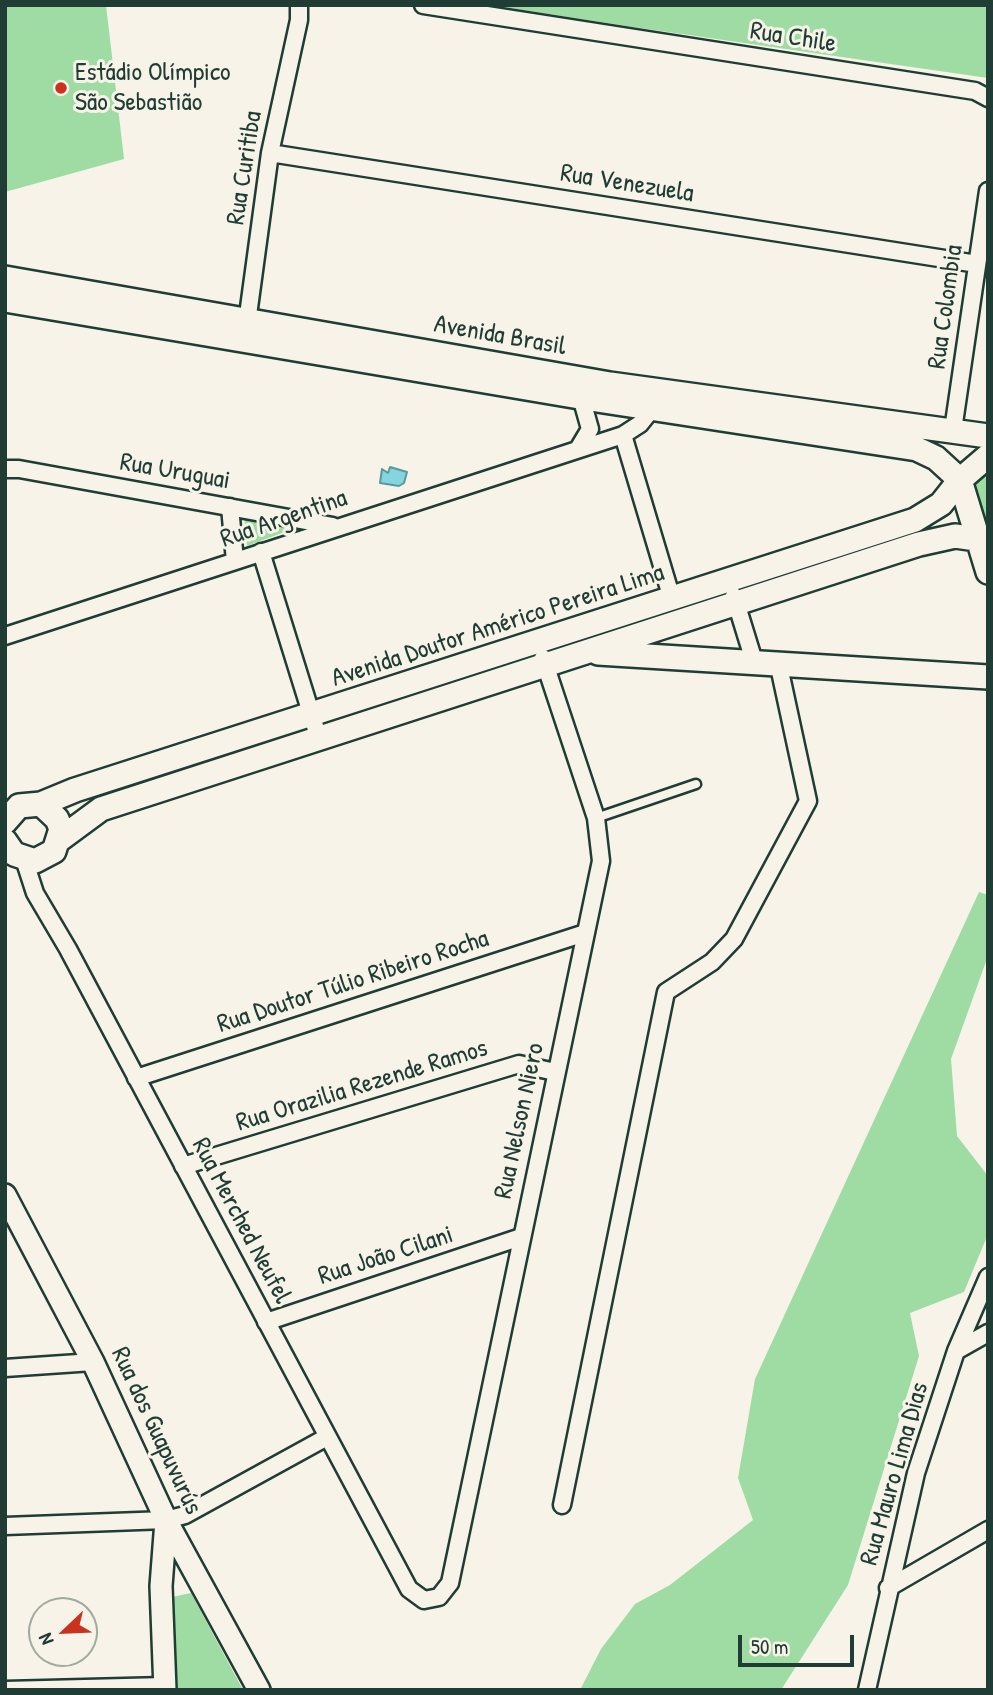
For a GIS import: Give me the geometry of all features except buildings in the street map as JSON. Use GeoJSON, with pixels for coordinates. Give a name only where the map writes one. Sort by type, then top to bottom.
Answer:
{"type":"FeatureCollection","features":[{"type":"Feature","properties":{"kind":"main road","name":"Avenida Brasil"},"geometry":{"type":"LineString","coordinates":[[5,278],[246,330],[581,397],[654,399]]}},
{"type":"Feature","properties":{"kind":"main road","name":"Avenida Brasil"},"geometry":{"type":"LineString","coordinates":[[5,300],[246,330],[654,399],[803,421],[953,430],[988,436]]}},
{"type":"Feature","properties":{"kind":"main road","name":"Avenida Brasil"},"geometry":{"type":"LineString","coordinates":[[803,421],[917,449],[936,458],[960,480]]}},
{"type":"Feature","properties":{"kind":"main road","name":"Avenida Doutor Américo Pereira Lima"},"geometry":{"type":"LineString","coordinates":[[7,816],[19,806],[41,804],[75,790],[915,520],[941,504],[960,480],[988,456]]}},
{"type":"Feature","properties":{"kind":"main road"},"geometry":{"type":"LineString","coordinates":[[960,480],[988,572]]}},
{"type":"Feature","properties":{"kind":"main road","name":"Avenida Doutor Américo Pereira Lima"},"geometry":{"type":"LineString","coordinates":[[12,852],[35,861],[48,856],[60,841],[101,809],[866,561],[955,536],[976,539]]}},
{"type":"Feature","properties":{"kind":"main road"},"geometry":{"type":"LineString","coordinates":[[798,558],[806,580]]}},
{"type":"Feature","properties":{"kind":"main road"},"geometry":{"type":"LineString","coordinates":[[581,653],[754,660],[988,677]]}},
{"type":"Feature","properties":{"kind":"main road"},"geometry":{"type":"LineString","coordinates":[[41,804],[57,819],[60,841]]}},
{"type":"Feature","properties":{"kind":"street","name":"Rua Curitiba"},"geometry":{"type":"LineString","coordinates":[[246,330],[271,153],[299,20],[299,5]]}},
{"type":"Feature","properties":{"kind":"street","name":"Rua Chile"},"geometry":{"type":"LineString","coordinates":[[423,5],[975,91],[988,98]]}},
{"type":"Feature","properties":{"kind":"street","name":"Rua Venezuela"},"geometry":{"type":"LineString","coordinates":[[271,153],[976,264]]}},
{"type":"Feature","properties":{"kind":"street","name":"Rua Colombia"},"geometry":{"type":"LineString","coordinates":[[953,430],[976,264],[985,226],[988,191]]}},
{"type":"Feature","properties":{"kind":"street"},"geometry":{"type":"LineString","coordinates":[[578,449],[590,429],[581,397]]}},
{"type":"Feature","properties":{"kind":"street","name":"Rua Argentina"},"geometry":{"type":"LineString","coordinates":[[5,636],[623,435],[640,424],[654,399]]}},
{"type":"Feature","properties":{"kind":"street"},"geometry":{"type":"LineString","coordinates":[[623,435],[672,599]]}},
{"type":"Feature","properties":{"kind":"street","name":"Rua Uruguai"},"geometry":{"type":"LineString","coordinates":[[5,469],[19,469],[336,527]]}},
{"type":"Feature","properties":{"kind":"street"},"geometry":{"type":"LineString","coordinates":[[230,507],[234,561]]}},
{"type":"Feature","properties":{"kind":"street"},"geometry":{"type":"LineString","coordinates":[[261,552],[319,739]]}},
{"type":"Feature","properties":{"kind":"street"},"geometry":{"type":"LineString","coordinates":[[729,580],[754,660]]}},
{"type":"Feature","properties":{"kind":"street","name":"Rua Nelson Niero"},"geometry":{"type":"LineString","coordinates":[[424,1600],[439,1597],[450,1583],[601,862],[596,818],[538,642]]}},
{"type":"Feature","properties":{"kind":"street"},"geometry":{"type":"LineString","coordinates":[[562,1505],[666,992],[712,962],[734,939],[808,801],[778,662]]}},
{"type":"Feature","properties":{"kind":"street","name":"Rua Merched Neufel"},"geometry":{"type":"LineString","coordinates":[[12,852],[409,1589],[424,1600]]}},
{"type":"Feature","properties":{"kind":"street","name":"Rua Doutor Túlio Ribeiro Rocha"},"geometry":{"type":"LineString","coordinates":[[136,1078],[585,933]]}},
{"type":"Feature","properties":{"kind":"street","name":"Rua Orazilia Rezende Ramos"},"geometry":{"type":"LineString","coordinates":[[183,1166],[519,1064],[555,1072]]}},
{"type":"Feature","properties":{"kind":"street","name":"Rua dos Guapuvurús"},"geometry":{"type":"LineString","coordinates":[[5,1195],[93,1362],[166,1520],[259,1690]]}},
{"type":"Feature","properties":{"kind":"street","name":"Rua João Cilani"},"geometry":{"type":"LineString","coordinates":[[266,1322],[521,1237]]}},
{"type":"Feature","properties":{"kind":"street","name":"Rua Mauro Lima Dias"},"geometry":{"type":"LineString","coordinates":[[866,1690],[916,1473],[956,1351],[988,1277]]}},
{"type":"Feature","properties":{"kind":"street"},"geometry":{"type":"LineString","coordinates":[[956,1351],[988,1333]]}},
{"type":"Feature","properties":{"kind":"street"},"geometry":{"type":"LineString","coordinates":[[5,1368],[93,1362]]}},
{"type":"Feature","properties":{"kind":"street"},"geometry":{"type":"LineString","coordinates":[[5,1526],[166,1520],[185,1515],[327,1437]]}},
{"type":"Feature","properties":{"kind":"street"},"geometry":{"type":"LineString","coordinates":[[5,1690],[165,1688],[161,1586],[166,1520]]}},
{"type":"Feature","properties":{"kind":"street"},"geometry":{"type":"LineString","coordinates":[[888,1588],[988,1530]]}},
{"type":"Feature","properties":{"kind":"lane"},"geometry":{"type":"LineString","coordinates":[[860,538],[866,561]]}},
{"type":"Feature","properties":{"kind":"lane"},"geometry":{"type":"LineString","coordinates":[[596,818],[696,784]]}},
{"type":"Feature","properties":{"kind":"green space","name":"Estádio Olímpico São Sebastião"},"geometry":{"type":"Polygon","coordinates":[[[5,5],[106,5],[124,159],[5,192],[5,5]]]}},
{"type":"Feature","properties":{"kind":"green space"},"geometry":{"type":"Polygon","coordinates":[[[491,5],[988,5],[988,78],[633,27],[491,5]]]}},
{"type":"Feature","properties":{"kind":"green space"},"geometry":{"type":"Polygon","coordinates":[[[988,464],[988,537],[973,491],[977,475],[988,464]]]}},
{"type":"Feature","properties":{"kind":"green space"},"geometry":{"type":"Polygon","coordinates":[[[244,515],[298,527],[247,546],[244,515]]]}},
{"type":"Feature","properties":{"kind":"green space"},"geometry":{"type":"Polygon","coordinates":[[[979,892],[988,895],[988,956],[951,1059],[957,1136],[988,1176],[988,1234],[964,1292],[910,1313],[919,1356],[848,1585],[781,1690],[580,1690],[601,1649],[635,1604],[670,1585],[753,1520],[738,1478],[755,1379],[979,892]]]}},
{"type":"Feature","properties":{"kind":"green space"},"geometry":{"type":"Polygon","coordinates":[[[191,1593],[243,1690],[173,1690],[167,1598],[191,1593]]]}},
{"type":"Feature","properties":{"kind":"water"},"geometry":{"type":"Polygon","coordinates":[[[390,467],[407,472],[404,483],[399,486],[380,483],[382,469],[388,473],[390,467]]]}},
{"type":"Feature","properties":{"kind":"place","name":"Estádio Olímpico São Sebastião"},"geometry":{"type":"Point","coordinates":[61,88]}}]}
